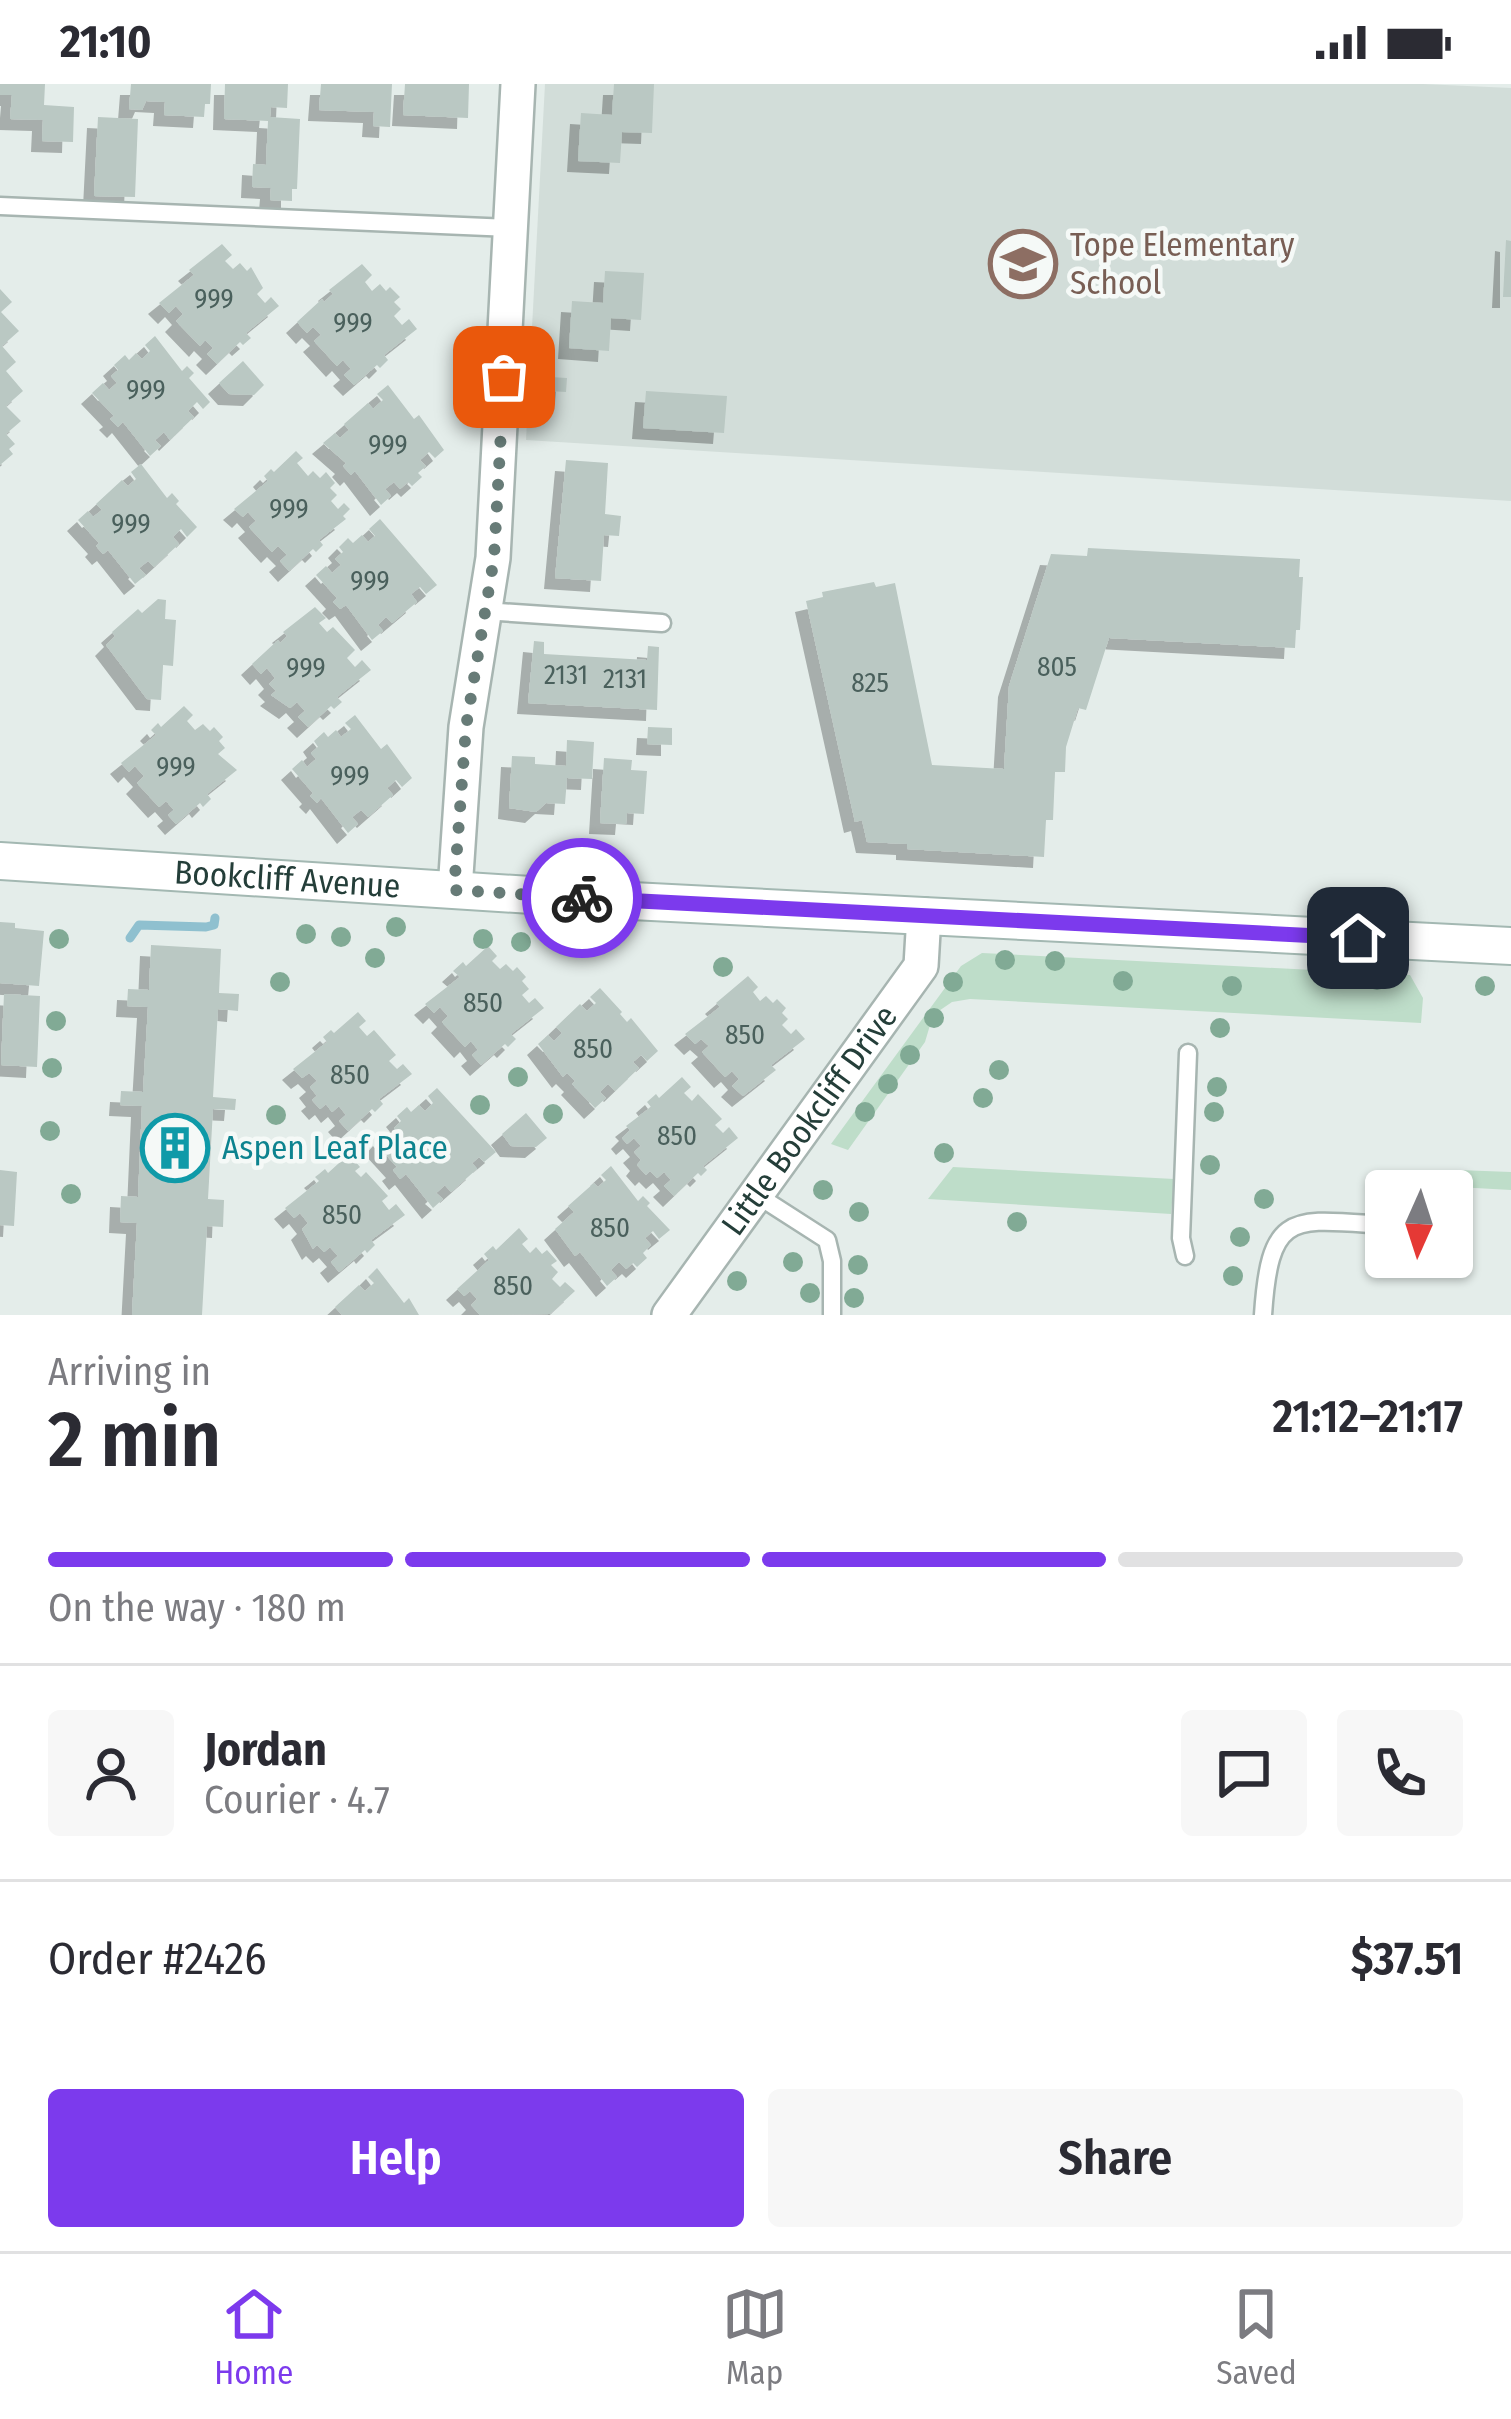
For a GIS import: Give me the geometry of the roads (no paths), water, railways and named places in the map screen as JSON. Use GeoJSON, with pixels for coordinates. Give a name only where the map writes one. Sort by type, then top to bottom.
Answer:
{"type":"FeatureCollection","features":[{"type":"Feature","properties":{"kind":"street"},"geometry":{"type":"LineString","coordinates":[[454,890],[466,727],[494,558],[518,84]]}},
{"type":"Feature","properties":{"kind":"street","name":"Bookcliff Avenue"},"geometry":{"type":"LineString","coordinates":[[0,861],[1511,946]]}},
{"type":"Feature","properties":{"kind":"street","name":"Little Bookcliff Drive"},"geometry":{"type":"LineString","coordinates":[[669,1315],[921,966],[924,915]]}},
{"type":"Feature","properties":{"kind":"lane"},"geometry":{"type":"LineString","coordinates":[[0,206],[513,228]]}},
{"type":"Feature","properties":{"kind":"lane"},"geometry":{"type":"LineString","coordinates":[[484,611],[662,623]]}},
{"type":"Feature","properties":{"kind":"lane"},"geometry":{"type":"LineString","coordinates":[[1185,1256],[1181,1238],[1188,1053]]}},
{"type":"Feature","properties":{"kind":"lane"},"geometry":{"type":"LineString","coordinates":[[757,1195],[827,1240],[832,1315]]}},
{"type":"Feature","properties":{"kind":"lane"},"geometry":{"type":"LineString","coordinates":[[1263,1315],[1266,1268],[1276,1242],[1286,1233],[1315,1220],[1365,1224]]}},
{"type":"Feature","properties":{"kind":"waterway"},"geometry":{"type":"LineString","coordinates":[[130,938],[139,925],[206,927],[214,925],[215,918]]}},
{"type":"Feature","properties":{"kind":"place","name":"Tope Elementary School"},"geometry":{"type":"Point","coordinates":[1023,264]}},
{"type":"Feature","properties":{"kind":"place","name":"Aspen Leaf Place"},"geometry":{"type":"Point","coordinates":[175,1148]}}]}
